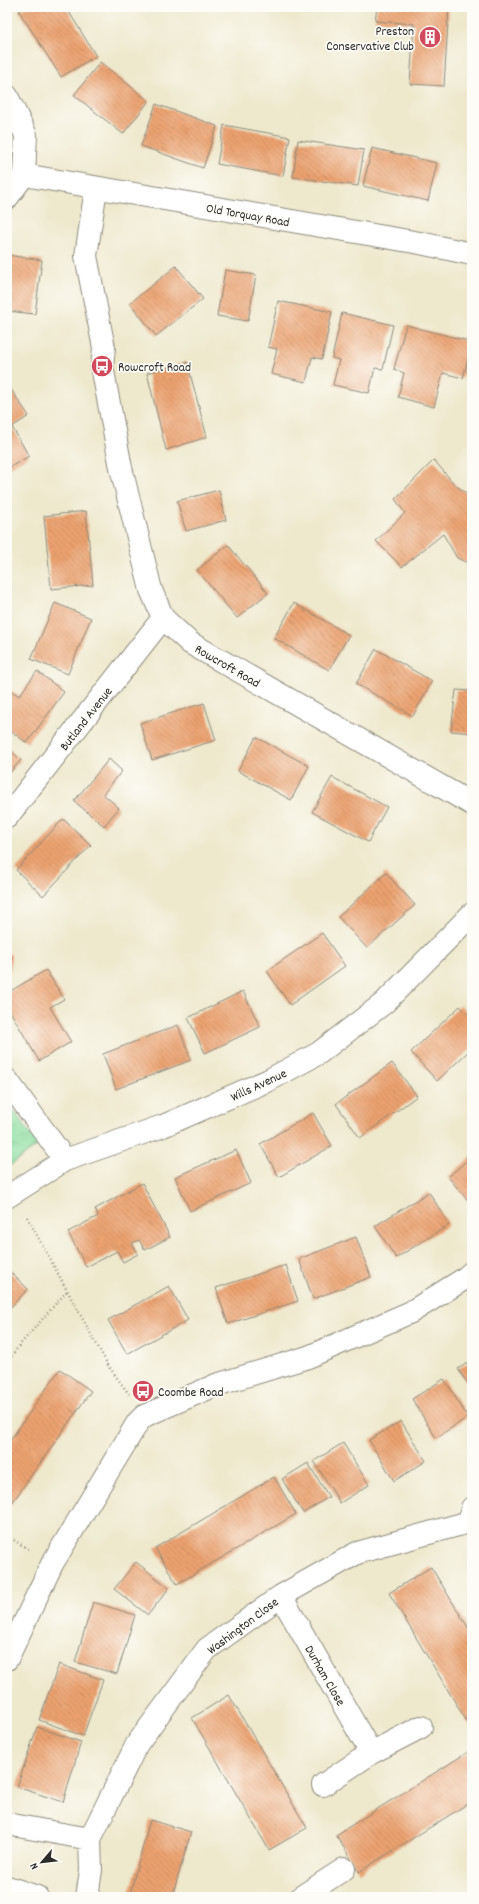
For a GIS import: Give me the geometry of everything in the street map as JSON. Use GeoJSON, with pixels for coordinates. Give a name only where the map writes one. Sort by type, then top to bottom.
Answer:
{"type":"FeatureCollection","features":[{"type":"Feature","properties":{"kind":"street"},"geometry":{"type":"LineString","coordinates":[[7,96],[26,135],[24,175],[7,198]]}},
{"type":"Feature","properties":{"kind":"street","name":"Old Torquay Road"},"geometry":{"type":"LineString","coordinates":[[24,175],[420,243],[472,254]]}},
{"type":"Feature","properties":{"kind":"street","name":"Rowcroft Road"},"geometry":{"type":"LineString","coordinates":[[96,188],[86,256],[104,348],[102,366],[121,468],[151,590],[163,618],[190,643],[472,804]]}},
{"type":"Feature","properties":{"kind":"street","name":"Butland Avenue"},"geometry":{"type":"LineString","coordinates":[[7,817],[163,618]]}},
{"type":"Feature","properties":{"kind":"street","name":"Wills Avenue"},"geometry":{"type":"LineString","coordinates":[[10,1194],[65,1160],[163,1126],[269,1080],[319,1053],[384,1003],[472,914]]}},
{"type":"Feature","properties":{"kind":"street"},"geometry":{"type":"LineString","coordinates":[[7,1080],[65,1160]]}},
{"type":"Feature","properties":{"kind":"street"},"geometry":{"type":"LineString","coordinates":[[7,1659],[52,1564],[138,1422],[144,1416],[216,1385],[308,1357],[411,1312],[464,1279],[472,1272]]}},
{"type":"Feature","properties":{"kind":"street","name":"Washington Close"},"geometry":{"type":"LineString","coordinates":[[87,1897],[91,1870],[90,1839],[137,1744],[207,1649],[281,1596],[357,1553],[469,1522],[472,1508]]}},
{"type":"Feature","properties":{"kind":"street","name":"Durham Close"},"geometry":{"type":"LineString","coordinates":[[281,1596],[371,1754]]}},
{"type":"Feature","properties":{"kind":"street"},"geometry":{"type":"LineString","coordinates":[[323,1785],[371,1754],[421,1727]]}},
{"type":"Feature","properties":{"kind":"street"},"geometry":{"type":"LineString","coordinates":[[7,1824],[90,1839]]}},
{"type":"Feature","properties":{"kind":"street"},"geometry":{"type":"LineString","coordinates":[[301,1897],[344,1869]]}},
{"type":"Feature","properties":{"kind":"street"},"geometry":{"type":"LineString","coordinates":[[7,1887],[37,1897]]}},
{"type":"Feature","properties":{"kind":"path"},"geometry":{"type":"LineString","coordinates":[[10,1194],[67,1291],[109,1367],[144,1416]]}},
{"type":"Feature","properties":{"kind":"path"},"geometry":{"type":"LineString","coordinates":[[7,1363],[18,1347],[67,1291]]}},
{"type":"Feature","properties":{"kind":"green space"},"geometry":{"type":"Polygon","coordinates":[[[7,1101],[38,1145],[7,1168],[7,1101]]]}},
{"type":"Feature","properties":{"kind":"building"},"geometry":{"type":"Polygon","coordinates":[[[25,7],[66,7],[96,56],[61,77],[19,11],[25,7]]]}},
{"type":"Feature","properties":{"kind":"building","name":"Preston Conservative Club"},"geometry":{"type":"Polygon","coordinates":[[[377,7],[449,7],[444,86],[410,84],[414,24],[375,21],[377,7]]]}},
{"type":"Feature","properties":{"kind":"building"},"geometry":{"type":"Polygon","coordinates":[[[100,62],[149,101],[123,134],[74,95],[100,62]]]}},
{"type":"Feature","properties":{"kind":"building"},"geometry":{"type":"Polygon","coordinates":[[[156,104],[217,126],[203,168],[141,146],[156,104]]]}},
{"type":"Feature","properties":{"kind":"building"},"geometry":{"type":"Polygon","coordinates":[[[224,125],[290,137],[283,176],[217,164],[224,125]]]}},
{"type":"Feature","properties":{"kind":"building"},"geometry":{"type":"Polygon","coordinates":[[[298,140],[364,150],[358,186],[293,177],[298,140]]]}},
{"type":"Feature","properties":{"kind":"building"},"geometry":{"type":"Polygon","coordinates":[[[372,148],[437,163],[428,201],[363,186],[372,148]]]}},
{"type":"Feature","properties":{"kind":"building"},"geometry":{"type":"Polygon","coordinates":[[[7,255],[42,260],[35,314],[7,311],[7,255]]]}},
{"type":"Feature","properties":{"kind":"building"},"geometry":{"type":"Polygon","coordinates":[[[176,266],[203,299],[156,336],[130,303],[176,266]]]}},
{"type":"Feature","properties":{"kind":"building"},"geometry":{"type":"Polygon","coordinates":[[[225,270],[256,275],[248,321],[217,316],[225,270]]]}},
{"type":"Feature","properties":{"kind":"building"},"geometry":{"type":"Polygon","coordinates":[[[278,301],[332,312],[322,359],[312,357],[306,382],[271,374],[277,349],[268,347],[278,301]]]}},
{"type":"Feature","properties":{"kind":"building"},"geometry":{"type":"Polygon","coordinates":[[[342,313],[393,325],[383,369],[375,368],[369,393],[333,385],[339,360],[332,358],[342,313]]]}},
{"type":"Feature","properties":{"kind":"building"},"geometry":{"type":"Polygon","coordinates":[[[406,325],[472,342],[463,378],[443,373],[434,407],[398,397],[404,373],[394,369],[406,325]]]}},
{"type":"Feature","properties":{"kind":"building"},"geometry":{"type":"Polygon","coordinates":[[[187,362],[207,437],[166,450],[147,373],[187,362]]]}},
{"type":"Feature","properties":{"kind":"building"},"geometry":{"type":"Polygon","coordinates":[[[10,388],[29,416],[12,427],[29,456],[7,469],[7,390],[10,388]]]}},
{"type":"Feature","properties":{"kind":"building"},"geometry":{"type":"Polygon","coordinates":[[[434,460],[455,485],[472,497],[472,565],[457,558],[443,534],[402,567],[376,541],[405,513],[395,499],[434,460]]]}},
{"type":"Feature","properties":{"kind":"building"},"geometry":{"type":"Polygon","coordinates":[[[219,490],[226,520],[186,531],[177,501],[219,490]]]}},
{"type":"Feature","properties":{"kind":"building"},"geometry":{"type":"Polygon","coordinates":[[[86,511],[93,585],[51,589],[44,516],[86,511]]]}},
{"type":"Feature","properties":{"kind":"building"},"geometry":{"type":"Polygon","coordinates":[[[228,545],[268,593],[237,618],[197,570],[228,545]]]}},
{"type":"Feature","properties":{"kind":"building"},"geometry":{"type":"Polygon","coordinates":[[[55,603],[91,618],[68,674],[31,659],[55,603]]]}},
{"type":"Feature","properties":{"kind":"building"},"geometry":{"type":"Polygon","coordinates":[[[294,603],[349,635],[329,670],[274,638],[294,603]]]}},
{"type":"Feature","properties":{"kind":"building"},"geometry":{"type":"Polygon","coordinates":[[[376,649],[432,681],[413,716],[356,684],[376,649]]]}},
{"type":"Feature","properties":{"kind":"building"},"geometry":{"type":"Polygon","coordinates":[[[37,671],[64,692],[27,743],[7,728],[7,691],[9,689],[19,696],[37,671]]]}},
{"type":"Feature","properties":{"kind":"building"},"geometry":{"type":"Polygon","coordinates":[[[456,690],[472,691],[472,733],[451,731],[456,690]]]}},
{"type":"Feature","properties":{"kind":"building"},"geometry":{"type":"Polygon","coordinates":[[[204,703],[216,740],[152,760],[140,723],[204,703]]]}},
{"type":"Feature","properties":{"kind":"building"},"geometry":{"type":"Polygon","coordinates":[[[256,737],[309,766],[291,800],[238,771],[256,737]]]}},
{"type":"Feature","properties":{"kind":"building"},"geometry":{"type":"Polygon","coordinates":[[[7,747],[21,760],[7,776],[7,747]]]}},
{"type":"Feature","properties":{"kind":"building"},"geometry":{"type":"Polygon","coordinates":[[[109,759],[122,771],[103,794],[119,808],[104,826],[74,801],[109,759]]]}},
{"type":"Feature","properties":{"kind":"building"},"geometry":{"type":"Polygon","coordinates":[[[332,777],[387,807],[368,842],[312,812],[332,777]]]}},
{"type":"Feature","properties":{"kind":"building"},"geometry":{"type":"Polygon","coordinates":[[[63,819],[91,845],[43,896],[16,870],[63,819]]]}},
{"type":"Feature","properties":{"kind":"building"},"geometry":{"type":"Polygon","coordinates":[[[386,873],[415,905],[367,948],[338,917],[386,873]]]}},
{"type":"Feature","properties":{"kind":"building"},"geometry":{"type":"Polygon","coordinates":[[[322,933],[345,966],[290,1005],[267,971],[322,933]]]}},
{"type":"Feature","properties":{"kind":"building"},"geometry":{"type":"Polygon","coordinates":[[[7,954],[11,954],[10,972],[7,972],[7,954]]]}},
{"type":"Feature","properties":{"kind":"building"},"geometry":{"type":"Polygon","coordinates":[[[46,970],[64,999],[50,1007],[71,1042],[39,1061],[7,1006],[7,993],[46,970]]]}},
{"type":"Feature","properties":{"kind":"building"},"geometry":{"type":"Polygon","coordinates":[[[243,991],[260,1027],[205,1053],[188,1018],[243,991]]]}},
{"type":"Feature","properties":{"kind":"building"},"geometry":{"type":"Polygon","coordinates":[[[460,1006],[472,1018],[472,1048],[437,1081],[411,1052],[460,1006]]]}},
{"type":"Feature","properties":{"kind":"building"},"geometry":{"type":"Polygon","coordinates":[[[178,1025],[191,1060],[116,1089],[103,1054],[178,1025]]]}},
{"type":"Feature","properties":{"kind":"building"},"geometry":{"type":"Polygon","coordinates":[[[392,1063],[417,1096],[360,1138],[336,1104],[392,1063]]]}},
{"type":"Feature","properties":{"kind":"building"},"geometry":{"type":"Polygon","coordinates":[[[313,1113],[332,1146],[279,1177],[260,1144],[313,1113]]]}},
{"type":"Feature","properties":{"kind":"building"},"geometry":{"type":"Polygon","coordinates":[[[236,1150],[251,1183],[190,1211],[175,1177],[236,1150]]]}},
{"type":"Feature","properties":{"kind":"building"},"geometry":{"type":"Polygon","coordinates":[[[472,1156],[472,1205],[448,1177],[472,1156]]]}},
{"type":"Feature","properties":{"kind":"building"},"geometry":{"type":"Polygon","coordinates":[[[142,1183],[170,1237],[145,1250],[139,1240],[132,1243],[138,1254],[123,1262],[117,1251],[86,1267],[68,1232],[98,1216],[95,1209],[142,1183]]]}},
{"type":"Feature","properties":{"kind":"building"},"geometry":{"type":"Polygon","coordinates":[[[429,1192],[449,1225],[396,1258],[375,1226],[429,1192]]]}},
{"type":"Feature","properties":{"kind":"building"},"geometry":{"type":"Polygon","coordinates":[[[356,1237],[371,1277],[313,1299],[299,1259],[356,1237]]]}},
{"type":"Feature","properties":{"kind":"building"},"geometry":{"type":"Polygon","coordinates":[[[286,1265],[298,1301],[228,1324],[216,1288],[286,1265]]]}},
{"type":"Feature","properties":{"kind":"building"},"geometry":{"type":"Polygon","coordinates":[[[7,1269],[28,1289],[7,1311],[7,1269]]]}},
{"type":"Feature","properties":{"kind":"building"},"geometry":{"type":"Polygon","coordinates":[[[169,1286],[188,1320],[127,1354],[108,1320],[169,1286]]]}},
{"type":"Feature","properties":{"kind":"building"},"geometry":{"type":"Polygon","coordinates":[[[472,1360],[472,1390],[458,1369],[472,1360]]]}},
{"type":"Feature","properties":{"kind":"building"},"geometry":{"type":"Polygon","coordinates":[[[60,1369],[91,1391],[7,1510],[7,1445],[60,1369]]]}},
{"type":"Feature","properties":{"kind":"building"},"geometry":{"type":"Polygon","coordinates":[[[444,1379],[468,1417],[436,1438],[412,1399],[444,1379]]]}},
{"type":"Feature","properties":{"kind":"building"},"geometry":{"type":"Polygon","coordinates":[[[401,1421],[426,1461],[394,1481],[369,1440],[401,1421]]]}},
{"type":"Feature","properties":{"kind":"building"},"geometry":{"type":"Polygon","coordinates":[[[343,1443],[369,1485],[340,1503],[314,1461],[343,1443]]]}},
{"type":"Feature","properties":{"kind":"building"},"geometry":{"type":"Polygon","coordinates":[[[308,1463],[329,1497],[303,1513],[282,1479],[308,1463]]]}},
{"type":"Feature","properties":{"kind":"building"},"geometry":{"type":"Polygon","coordinates":[[[274,1477],[296,1514],[177,1584],[155,1548],[274,1477]]]}},
{"type":"Feature","properties":{"kind":"building"},"geometry":{"type":"Polygon","coordinates":[[[136,1562],[169,1588],[148,1615],[114,1589],[136,1562]]]}},
{"type":"Feature","properties":{"kind":"building"},"geometry":{"type":"Polygon","coordinates":[[[431,1567],[472,1634],[472,1730],[389,1593],[431,1567]]]}},
{"type":"Feature","properties":{"kind":"building"},"geometry":{"type":"Polygon","coordinates":[[[93,1602],[135,1615],[117,1674],[75,1662],[93,1602]]]}},
{"type":"Feature","properties":{"kind":"building"},"geometry":{"type":"Polygon","coordinates":[[[59,1664],[103,1680],[83,1736],[39,1720],[59,1664]]]}},
{"type":"Feature","properties":{"kind":"building"},"geometry":{"type":"Polygon","coordinates":[[[229,1695],[307,1828],[269,1850],[192,1718],[229,1695]]]}},
{"type":"Feature","properties":{"kind":"building"},"geometry":{"type":"Polygon","coordinates":[[[37,1727],[81,1742],[63,1802],[17,1787],[37,1727]]]}},
{"type":"Feature","properties":{"kind":"building"},"geometry":{"type":"Polygon","coordinates":[[[468,1752],[472,1758],[472,1801],[359,1872],[336,1835],[468,1752]]]}},
{"type":"Feature","properties":{"kind":"building"},"geometry":{"type":"Polygon","coordinates":[[[150,1820],[191,1832],[172,1897],[129,1897],[150,1820]]]}},
{"type":"Feature","properties":{"kind":"place","name":"Preston Conservative Club"},"geometry":{"type":"Point","coordinates":[430,37]}},
{"type":"Feature","properties":{"kind":"place","name":"Rowcroft Road"},"geometry":{"type":"Point","coordinates":[102,366]}},
{"type":"Feature","properties":{"kind":"place","name":"Coombe Road"},"geometry":{"type":"Point","coordinates":[143,1391]}}]}
